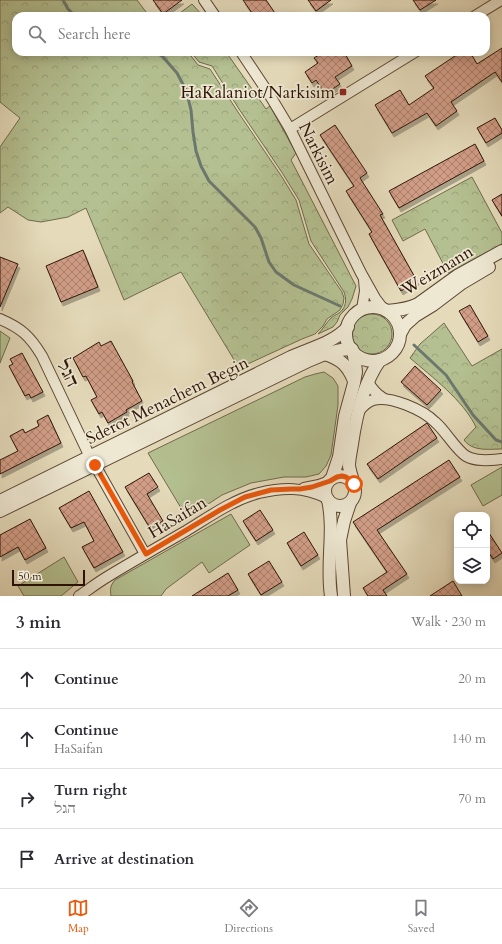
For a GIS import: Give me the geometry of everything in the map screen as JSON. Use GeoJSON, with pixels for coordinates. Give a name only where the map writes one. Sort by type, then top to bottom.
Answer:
{"type":"FeatureCollection","features":[{"type":"Feature","properties":{"kind":"street"},"geometry":{"type":"LineString","coordinates":[[204,0],[212,12]]}},
{"type":"Feature","properties":{"kind":"street"},"geometry":{"type":"LineString","coordinates":[[481,12],[501,0]]}},
{"type":"Feature","properties":{"kind":"street","name":"Narkisim"},"geometry":{"type":"LineString","coordinates":[[244,56],[290,129],[361,273],[375,298],[386,311]]}},
{"type":"Feature","properties":{"kind":"street"},"geometry":{"type":"LineString","coordinates":[[290,129],[409,56]]}},
{"type":"Feature","properties":{"kind":"street","name":"Weizmann"},"geometry":{"type":"LineString","coordinates":[[386,311],[412,308],[457,276],[502,251]]}},
{"type":"Feature","properties":{"kind":"street","name":"Weizmann"},"geometry":{"type":"LineString","coordinates":[[400,334],[410,320],[433,305],[453,288],[502,261]]}},
{"type":"Feature","properties":{"kind":"street","name":"Narkisim"},"geometry":{"type":"LineString","coordinates":[[361,273],[365,291],[362,309]]}},
{"type":"Feature","properties":{"kind":"street"},"geometry":{"type":"LineString","coordinates":[[331,596],[328,563],[330,521],[329,507],[325,490],[326,486],[331,480],[339,457],[345,416],[356,372],[352,350],[347,339],[347,330],[349,322],[355,314],[362,309],[370,307],[379,308],[394,317],[400,334],[394,350],[388,356],[380,360],[363,359],[352,350]]}},
{"type":"Feature","properties":{"kind":"street","name":"הגל"},"geometry":{"type":"LineString","coordinates":[[0,319],[27,334],[35,344],[92,461],[146,554]]}},
{"type":"Feature","properties":{"kind":"street","name":"Sderot Menachem Begin"},"geometry":{"type":"LineString","coordinates":[[0,511],[92,461],[292,357],[333,339],[348,327]]}},
{"type":"Feature","properties":{"kind":"street","name":"Sderot Menachem Begin"},"geometry":{"type":"LineString","coordinates":[[0,501],[92,461],[300,364],[325,354],[347,349],[352,350]]}},
{"type":"Feature","properties":{"kind":"street"},"geometry":{"type":"LineString","coordinates":[[325,354],[342,362],[354,381]]}},
{"type":"Feature","properties":{"kind":"street"},"geometry":{"type":"LineString","coordinates":[[344,596],[340,540],[344,521],[350,503],[355,494],[349,466],[350,458],[359,410],[368,382],[380,360]]}},
{"type":"Feature","properties":{"kind":"street"},"geometry":{"type":"LineString","coordinates":[[368,382],[377,394],[383,398],[401,403],[430,418],[443,429],[461,452],[466,456],[473,459],[502,459]]}},
{"type":"Feature","properties":{"kind":"street"},"geometry":{"type":"LineString","coordinates":[[359,410],[368,402],[383,398]]}},
{"type":"Feature","properties":{"kind":"street"},"geometry":{"type":"LineString","coordinates":[[331,480],[339,476],[346,477],[354,484]]}},
{"type":"Feature","properties":{"kind":"street","name":"HaSaifan"},"geometry":{"type":"LineString","coordinates":[[79,596],[106,577],[220,510],[245,497],[271,490],[300,489],[319,485],[331,480]]}},
{"type":"Feature","properties":{"kind":"street","name":"HaSaifan"},"geometry":{"type":"LineString","coordinates":[[300,489],[314,492],[327,499]]}},
{"type":"Feature","properties":{"kind":"street"},"geometry":{"type":"LineString","coordinates":[[327,499],[331,503],[338,506],[346,506],[350,503]]}},
{"type":"Feature","properties":{"kind":"green space"},"geometry":{"type":"Polygon","coordinates":[[[0,0],[137,0],[146,12],[12,12],[12,56],[191,56],[198,65],[210,69],[296,200],[309,244],[342,292],[344,298],[340,310],[327,319],[323,326],[315,334],[239,368],[181,272],[124,300],[86,208],[68,217],[41,222],[28,220],[8,207],[0,213],[0,147],[20,118],[0,102],[0,0]]]}},
{"type":"Feature","properties":{"kind":"green space"},"geometry":{"type":"Polygon","coordinates":[[[192,4],[199,12],[181,12],[192,4]]]}},
{"type":"Feature","properties":{"kind":"green space"},"geometry":{"type":"Polygon","coordinates":[[[194,56],[229,56],[266,109],[270,106],[296,153],[291,160],[356,286],[348,307],[340,315],[333,327],[318,334],[331,318],[343,309],[346,301],[345,295],[311,241],[299,200],[212,66],[199,62],[194,56]]]}},
{"type":"Feature","properties":{"kind":"green space"},"geometry":{"type":"Polygon","coordinates":[[[472,177],[502,233],[502,244],[448,273],[425,229],[403,241],[392,220],[472,177]]]}},
{"type":"Feature","properties":{"kind":"green space"},"geometry":{"type":"Polygon","coordinates":[[[376,314],[383,317],[389,323],[392,334],[391,342],[383,351],[376,354],[368,354],[361,351],[353,342],[352,330],[355,323],[364,315],[376,314]]]}},
{"type":"Feature","properties":{"kind":"green space"},"geometry":{"type":"Polygon","coordinates":[[[444,323],[472,366],[502,349],[502,449],[482,449],[468,444],[464,440],[476,427],[470,417],[455,398],[410,358],[420,344],[444,323]]]}},
{"type":"Feature","properties":{"kind":"green space"},"geometry":{"type":"Polygon","coordinates":[[[0,331],[10,338],[0,363],[0,331]]]}},
{"type":"Feature","properties":{"kind":"green space"},"geometry":{"type":"Polygon","coordinates":[[[324,372],[333,378],[338,386],[338,405],[331,455],[326,466],[319,474],[306,477],[284,477],[251,483],[222,495],[187,518],[148,453],[305,377],[324,372]]]}},
{"type":"Feature","properties":{"kind":"green space"},"geometry":{"type":"Polygon","coordinates":[[[502,467],[502,495],[483,506],[471,485],[502,467]]]}},
{"type":"Feature","properties":{"kind":"green space"},"geometry":{"type":"Polygon","coordinates":[[[231,514],[250,545],[209,573],[202,562],[166,589],[161,596],[111,596],[110,591],[115,580],[231,514]]]}},
{"type":"Feature","properties":{"kind":"green space"},"geometry":{"type":"Polygon","coordinates":[[[64,557],[78,582],[61,596],[24,596],[18,586],[64,557]]]}},
{"type":"Feature","properties":{"kind":"building"},"geometry":{"type":"Polygon","coordinates":[[[153,0],[182,0],[166,12],[162,12],[153,0]]]}},
{"type":"Feature","properties":{"kind":"building"},"geometry":{"type":"Polygon","coordinates":[[[243,0],[266,0],[274,12],[251,12],[243,0]]]}},
{"type":"Feature","properties":{"kind":"building"},"geometry":{"type":"Polygon","coordinates":[[[308,0],[331,0],[316,11],[308,0]]]}},
{"type":"Feature","properties":{"kind":"building"},"geometry":{"type":"Polygon","coordinates":[[[413,0],[436,0],[420,10],[413,0]]]}},
{"type":"Feature","properties":{"kind":"building"},"geometry":{"type":"Polygon","coordinates":[[[502,48],[502,82],[495,72],[451,102],[457,111],[436,126],[427,113],[392,133],[375,105],[400,90],[409,105],[434,88],[425,76],[455,56],[472,56],[477,64],[502,48]]]}},
{"type":"Feature","properties":{"kind":"building"},"geometry":{"type":"Polygon","coordinates":[[[317,56],[346,56],[352,66],[335,77],[340,84],[325,94],[316,80],[312,83],[305,72],[318,63],[314,58],[317,56]]]}},
{"type":"Feature","properties":{"kind":"building"},"geometry":{"type":"Polygon","coordinates":[[[495,118],[502,130],[502,133],[486,143],[477,128],[495,118]]]}},
{"type":"Feature","properties":{"kind":"building"},"geometry":{"type":"Polygon","coordinates":[[[335,125],[367,173],[360,178],[383,214],[380,215],[417,281],[401,291],[369,234],[372,232],[346,191],[354,186],[320,135],[335,125]]]}},
{"type":"Feature","properties":{"kind":"building"},"geometry":{"type":"Polygon","coordinates":[[[475,144],[484,161],[399,208],[389,191],[475,144]]]}},
{"type":"Feature","properties":{"kind":"building"},"geometry":{"type":"Polygon","coordinates":[[[502,194],[502,216],[492,200],[502,194]]]}},
{"type":"Feature","properties":{"kind":"building"},"geometry":{"type":"Polygon","coordinates":[[[83,250],[98,287],[61,302],[46,266],[83,250]]]}},
{"type":"Feature","properties":{"kind":"building"},"geometry":{"type":"Polygon","coordinates":[[[0,257],[18,264],[0,307],[0,257]]]}},
{"type":"Feature","properties":{"kind":"building"},"geometry":{"type":"Polygon","coordinates":[[[470,305],[488,336],[478,342],[459,311],[470,305]]]}},
{"type":"Feature","properties":{"kind":"building"},"geometry":{"type":"Polygon","coordinates":[[[111,341],[142,401],[108,423],[102,412],[99,414],[91,400],[97,397],[86,376],[83,377],[73,358],[99,342],[101,346],[111,341]]]}},
{"type":"Feature","properties":{"kind":"building"},"geometry":{"type":"Polygon","coordinates":[[[22,353],[43,392],[31,398],[29,394],[25,396],[9,366],[13,364],[10,359],[22,353]]]}},
{"type":"Feature","properties":{"kind":"building"},"geometry":{"type":"Polygon","coordinates":[[[415,366],[441,390],[427,405],[401,382],[415,366]]]}},
{"type":"Feature","properties":{"kind":"building"},"geometry":{"type":"Polygon","coordinates":[[[48,415],[61,443],[0,474],[0,460],[18,451],[10,436],[23,429],[25,433],[39,426],[37,421],[48,415]]]}},
{"type":"Feature","properties":{"kind":"building"},"geometry":{"type":"Polygon","coordinates":[[[427,423],[437,438],[378,479],[367,464],[427,423]]]}},
{"type":"Feature","properties":{"kind":"building"},"geometry":{"type":"Polygon","coordinates":[[[449,460],[460,477],[377,530],[407,574],[383,590],[387,596],[368,596],[363,588],[387,572],[353,522],[449,460]]]}},
{"type":"Feature","properties":{"kind":"building"},"geometry":{"type":"Polygon","coordinates":[[[149,473],[158,487],[147,494],[163,521],[150,528],[125,487],[149,473]]]}},
{"type":"Feature","properties":{"kind":"building"},"geometry":{"type":"Polygon","coordinates":[[[89,491],[123,552],[94,568],[82,547],[94,541],[84,522],[71,528],[59,508],[89,491]]]}},
{"type":"Feature","properties":{"kind":"building"},"geometry":{"type":"Polygon","coordinates":[[[260,510],[273,530],[256,541],[243,521],[260,510]]]}},
{"type":"Feature","properties":{"kind":"building"},"geometry":{"type":"Polygon","coordinates":[[[30,519],[46,548],[25,560],[18,547],[0,557],[0,535],[30,519]]]}},
{"type":"Feature","properties":{"kind":"building"},"geometry":{"type":"Polygon","coordinates":[[[304,532],[318,555],[301,566],[287,543],[304,532]]]}},
{"type":"Feature","properties":{"kind":"building"},"geometry":{"type":"Polygon","coordinates":[[[490,535],[502,553],[493,559],[490,554],[490,535]]]}},
{"type":"Feature","properties":{"kind":"building"},"geometry":{"type":"Polygon","coordinates":[[[269,561],[282,582],[261,595],[248,574],[269,561]]]}},
{"type":"Feature","properties":{"kind":"building"},"geometry":{"type":"Polygon","coordinates":[[[228,573],[238,590],[228,596],[192,596],[228,573]]]}},
{"type":"Feature","properties":{"kind":"building"},"geometry":{"type":"Polygon","coordinates":[[[453,581],[462,596],[430,596],[453,581]]]}},
{"type":"Feature","properties":{"kind":"waterway"},"geometry":{"type":"LineString","coordinates":[[63,0],[71,12]]}},
{"type":"Feature","properties":{"kind":"waterway"},"geometry":{"type":"LineString","coordinates":[[162,56],[177,73],[186,90],[191,110],[196,151],[201,166],[209,181],[255,227],[261,238],[269,262],[276,272],[294,285],[340,306]]}},
{"type":"Feature","properties":{"kind":"waterway"},"geometry":{"type":"LineString","coordinates":[[414,345],[446,375],[473,415],[496,440],[502,442]]}},
{"type":"Feature","properties":{"kind":"place","name":"HaKalaniot/Narkisim"},"geometry":{"type":"Point","coordinates":[343,92]}},
{"type":"Feature","properties":{"kind":"route"},"geometry":{"type":"LineString","coordinates":[[95,465],[146,554],[220,510],[245,497],[271,490],[312,487],[330,481],[332,478],[342,476],[346,477],[354,484]]}}]}
